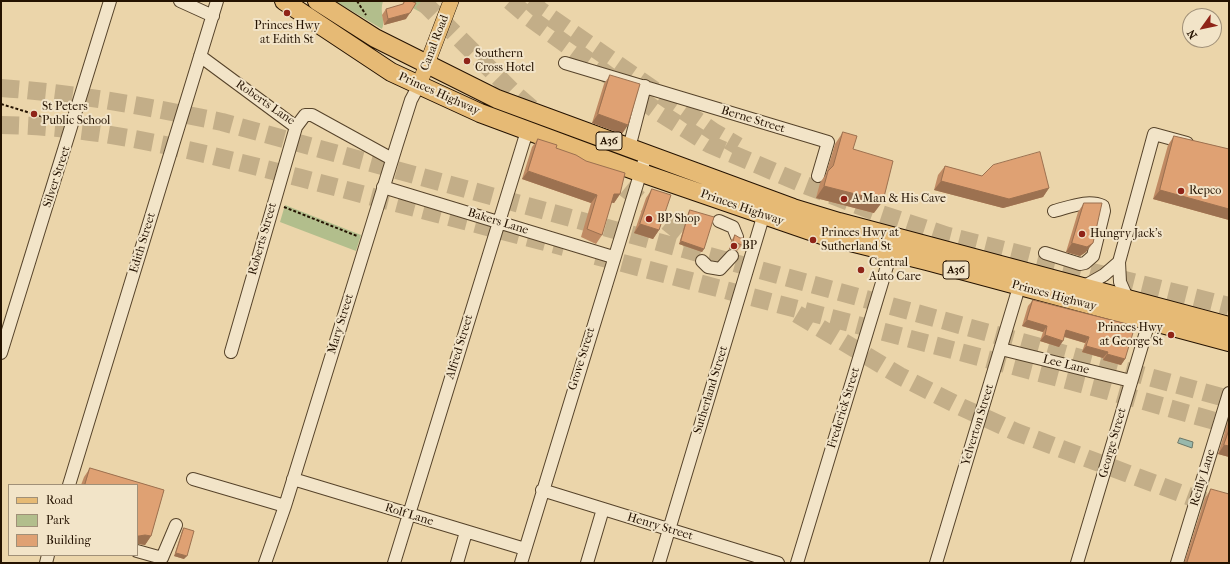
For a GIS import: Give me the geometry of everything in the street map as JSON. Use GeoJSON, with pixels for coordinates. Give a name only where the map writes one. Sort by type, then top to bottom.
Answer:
{"type":"FeatureCollection","features":[{"type":"Feature","properties":{"kind":"highway","name":"Princes Highway"},"geometry":{"type":"LineString","coordinates":[[284,1],[391,72],[419,85],[527,131],[764,217],[891,254],[927,261],[1149,322],[1229,342]]}},
{"type":"Feature","properties":{"kind":"highway","name":"Princes Highway"},"geometry":{"type":"LineString","coordinates":[[318,1],[375,38],[428,65],[520,108],[793,208],[839,222],[1229,326]]}},
{"type":"Feature","properties":{"kind":"main road","name":"Canal Road"},"geometry":{"type":"LineString","coordinates":[[419,85],[428,65],[451,1]]}},
{"type":"Feature","properties":{"kind":"street","name":"Silver Street"},"geometry":{"type":"LineString","coordinates":[[1,353],[73,126],[110,1]]}},
{"type":"Feature","properties":{"kind":"street"},"geometry":{"type":"LineString","coordinates":[[180,1],[213,16]]}},
{"type":"Feature","properties":{"kind":"street","name":"Edith Street"},"geometry":{"type":"LineString","coordinates":[[69,484],[217,1]]}},
{"type":"Feature","properties":{"kind":"street","name":"Roberts Lane"},"geometry":{"type":"LineString","coordinates":[[200,56],[296,127],[305,115],[312,115],[392,159]]}},
{"type":"Feature","properties":{"kind":"street","name":"Berne Street"},"geometry":{"type":"LineString","coordinates":[[564,63],[828,142],[818,176]]}},
{"type":"Feature","properties":{"kind":"street","name":"Mary Street"},"geometry":{"type":"LineString","coordinates":[[265,563],[285,506],[411,100],[419,85]]}},
{"type":"Feature","properties":{"kind":"street"},"geometry":{"type":"LineString","coordinates":[[638,151],[645,86]]}},
{"type":"Feature","properties":{"kind":"street","name":"Roberts Street"},"geometry":{"type":"LineString","coordinates":[[231,352],[296,127]]}},
{"type":"Feature","properties":{"kind":"street","name":"Alfred Street"},"geometry":{"type":"LineString","coordinates":[[394,563],[527,131]]}},
{"type":"Feature","properties":{"kind":"street"},"geometry":{"type":"LineString","coordinates":[[1128,300],[1120,282],[1119,262],[1154,134],[1199,146]]}},
{"type":"Feature","properties":{"kind":"street","name":"Grove Street"},"geometry":{"type":"LineString","coordinates":[[521,563],[640,172],[638,151]]}},
{"type":"Feature","properties":{"kind":"street","name":"Bakers Lane"},"geometry":{"type":"LineString","coordinates":[[383,187],[613,257]]}},
{"type":"Feature","properties":{"kind":"street"},"geometry":{"type":"LineString","coordinates":[[1045,253],[1080,264],[1085,263],[1093,256],[1104,211],[1103,206],[1088,203],[1054,211]]}},
{"type":"Feature","properties":{"kind":"street","name":"Sutherland Street"},"geometry":{"type":"LineString","coordinates":[[659,563],[764,217]]}},
{"type":"Feature","properties":{"kind":"street"},"geometry":{"type":"LineString","coordinates":[[719,221],[733,227],[737,237]]}},
{"type":"Feature","properties":{"kind":"street","name":"Frederick Street"},"geometry":{"type":"LineString","coordinates":[[797,563],[891,254]]}},
{"type":"Feature","properties":{"kind":"street"},"geometry":{"type":"LineString","coordinates":[[702,261],[708,267],[720,269],[732,256]]}},
{"type":"Feature","properties":{"kind":"street"},"geometry":{"type":"LineString","coordinates":[[1083,287],[1104,275],[1119,262]]}},
{"type":"Feature","properties":{"kind":"street","name":"Yelverton Street"},"geometry":{"type":"LineString","coordinates":[[936,563],[1019,287]]}},
{"type":"Feature","properties":{"kind":"street","name":"George Street"},"geometry":{"type":"LineString","coordinates":[[1077,563],[1149,322]]}},
{"type":"Feature","properties":{"kind":"street","name":"Lee Lane"},"geometry":{"type":"LineString","coordinates":[[1001,349],[1131,381]]}},
{"type":"Feature","properties":{"kind":"street","name":"Reilly Lane"},"geometry":{"type":"LineString","coordinates":[[1177,563],[1229,392]]}},
{"type":"Feature","properties":{"kind":"street"},"geometry":{"type":"LineString","coordinates":[[193,479],[285,506]]}},
{"type":"Feature","properties":{"kind":"street","name":"Rolf Lane"},"geometry":{"type":"LineString","coordinates":[[293,479],[408,515],[525,549]]}},
{"type":"Feature","properties":{"kind":"street","name":"Henry Street"},"geometry":{"type":"LineString","coordinates":[[542,490],[778,563]]}},
{"type":"Feature","properties":{"kind":"street"},"geometry":{"type":"LineString","coordinates":[[587,563],[603,509]]}},
{"type":"Feature","properties":{"kind":"street"},"geometry":{"type":"LineString","coordinates":[[138,551],[162,558],[176,525]]}},
{"type":"Feature","properties":{"kind":"street"},"geometry":{"type":"LineString","coordinates":[[457,563],[466,532]]}},
{"type":"Feature","properties":{"kind":"path"},"geometry":{"type":"LineString","coordinates":[[1,104],[73,126]]}},
{"type":"Feature","properties":{"kind":"path"},"geometry":{"type":"LineString","coordinates":[[274,203],[360,237]]}},
{"type":"Feature","properties":{"kind":"green space"},"geometry":{"type":"Polygon","coordinates":[[[335,1],[383,1],[382,29],[335,1]]]}},
{"type":"Feature","properties":{"kind":"green space"},"geometry":{"type":"Polygon","coordinates":[[[411,1],[428,1],[424,14],[409,6],[411,1]]]}},
{"type":"Feature","properties":{"kind":"green space"},"geometry":{"type":"Polygon","coordinates":[[[285,205],[361,235],[356,251],[280,222],[285,205]]]}},
{"type":"Feature","properties":{"kind":"shaded area"},"geometry":{"type":"Polygon","coordinates":[[[1180,438],[1193,442],[1192,448],[1178,443],[1180,438]]]}},
{"type":"Feature","properties":{"kind":"building"},"geometry":{"type":"Polygon","coordinates":[[[405,1],[416,3],[410,13],[388,19],[386,9],[403,4],[405,1]]]}},
{"type":"Feature","properties":{"kind":"building"},"geometry":{"type":"Polygon","coordinates":[[[610,75],[640,84],[628,125],[598,114],[610,75]]]}},
{"type":"Feature","properties":{"kind":"building"},"geometry":{"type":"Polygon","coordinates":[[[843,132],[857,136],[853,149],[893,161],[883,201],[824,186],[828,171],[833,166],[843,132]]]}},
{"type":"Feature","properties":{"kind":"building"},"geometry":{"type":"Polygon","coordinates":[[[1174,136],[1229,149],[1229,209],[1160,190],[1174,136]]]}},
{"type":"Feature","properties":{"kind":"building"},"geometry":{"type":"Polygon","coordinates":[[[538,139],[557,145],[556,148],[576,155],[586,161],[625,173],[620,194],[614,194],[602,235],[587,229],[597,195],[528,171],[538,139]]]}},
{"type":"Feature","properties":{"kind":"building"},"geometry":{"type":"Polygon","coordinates":[[[1040,152],[1049,188],[1009,199],[941,181],[945,166],[982,176],[993,165],[1040,152]]]}},
{"type":"Feature","properties":{"kind":"building","name":"BP Shop"},"geometry":{"type":"Polygon","coordinates":[[[652,189],[671,195],[659,230],[640,224],[652,189]]]}},
{"type":"Feature","properties":{"kind":"building","name":"Hungry Jack's"},"geometry":{"type":"Polygon","coordinates":[[[1084,203],[1102,203],[1093,243],[1087,247],[1072,243],[1084,203]]]}},
{"type":"Feature","properties":{"kind":"building"},"geometry":{"type":"Polygon","coordinates":[[[690,210],[714,217],[704,249],[681,241],[690,210]]]}},
{"type":"Feature","properties":{"kind":"building"},"geometry":{"type":"Polygon","coordinates":[[[735,235],[740,238],[744,238],[742,245],[733,243],[735,235]]]}},
{"type":"Feature","properties":{"kind":"building"},"geometry":{"type":"Polygon","coordinates":[[[1033,300],[1135,326],[1125,359],[1107,354],[1108,352],[1086,346],[1089,337],[1066,330],[1063,341],[1045,335],[1047,326],[1027,320],[1033,300]]]}},
{"type":"Feature","properties":{"kind":"building"},"geometry":{"type":"Polygon","coordinates":[[[1229,430],[1229,446],[1224,445],[1229,430]]]}},
{"type":"Feature","properties":{"kind":"building"},"geometry":{"type":"Polygon","coordinates":[[[90,468],[164,490],[151,536],[138,536],[138,484],[85,484],[90,468]]]}},
{"type":"Feature","properties":{"kind":"building"},"geometry":{"type":"Polygon","coordinates":[[[1211,489],[1229,494],[1229,563],[1187,563],[1211,489]]]}},
{"type":"Feature","properties":{"kind":"building"},"geometry":{"type":"Polygon","coordinates":[[[184,528],[194,531],[187,556],[176,553],[184,528]]]}},
{"type":"Feature","properties":{"kind":"tunnel"},"geometry":{"type":"LineString","coordinates":[[422,1],[515,94],[579,149]]}},
{"type":"Feature","properties":{"kind":"tunnel"},"geometry":{"type":"LineString","coordinates":[[510,1],[530,18],[657,111],[709,144],[805,185],[878,213],[948,236],[1229,306]]}},
{"type":"Feature","properties":{"kind":"tunnel"},"geometry":{"type":"LineString","coordinates":[[530,1],[540,10],[714,132],[738,146]]}},
{"type":"Feature","properties":{"kind":"tunnel"},"geometry":{"type":"LineString","coordinates":[[1,88],[85,97],[222,122],[1229,399]]}},
{"type":"Feature","properties":{"kind":"tunnel"},"geometry":{"type":"LineString","coordinates":[[1,125],[77,130],[152,142],[227,159],[564,247]]}},
{"type":"Feature","properties":{"kind":"tunnel"},"geometry":{"type":"LineString","coordinates":[[604,171],[701,249]]}},
{"type":"Feature","properties":{"kind":"tunnel"},"geometry":{"type":"LineString","coordinates":[[596,256],[1108,391],[1229,425]]}},
{"type":"Feature","properties":{"kind":"tunnel"},"geometry":{"type":"LineString","coordinates":[[797,314],[900,376],[959,406],[1016,432],[1188,496],[1229,508]]}},
{"type":"Feature","properties":{"kind":"place","name":"Princes Hwy at Edith St"},"geometry":{"type":"Point","coordinates":[287,13]}},
{"type":"Feature","properties":{"kind":"place","name":"Southern Cross Hotel"},"geometry":{"type":"Point","coordinates":[467,61]}},
{"type":"Feature","properties":{"kind":"place","name":"St Peters Public School"},"geometry":{"type":"Point","coordinates":[34,114]}},
{"type":"Feature","properties":{"kind":"place","name":"Repco"},"geometry":{"type":"Point","coordinates":[1181,191]}},
{"type":"Feature","properties":{"kind":"place","name":"A Man & His Cave"},"geometry":{"type":"Point","coordinates":[844,199]}},
{"type":"Feature","properties":{"kind":"place","name":"BP Shop"},"geometry":{"type":"Point","coordinates":[649,219]}},
{"type":"Feature","properties":{"kind":"place","name":"Hungry Jack's"},"geometry":{"type":"Point","coordinates":[1082,234]}},
{"type":"Feature","properties":{"kind":"place","name":"Princes Hwy at Sutherland St"},"geometry":{"type":"Point","coordinates":[813,240]}},
{"type":"Feature","properties":{"kind":"place","name":"BP"},"geometry":{"type":"Point","coordinates":[734,246]}},
{"type":"Feature","properties":{"kind":"place","name":"Central Auto Care"},"geometry":{"type":"Point","coordinates":[861,270]}},
{"type":"Feature","properties":{"kind":"place","name":"Princes Hwy at George St"},"geometry":{"type":"Point","coordinates":[1171,335]}}]}
